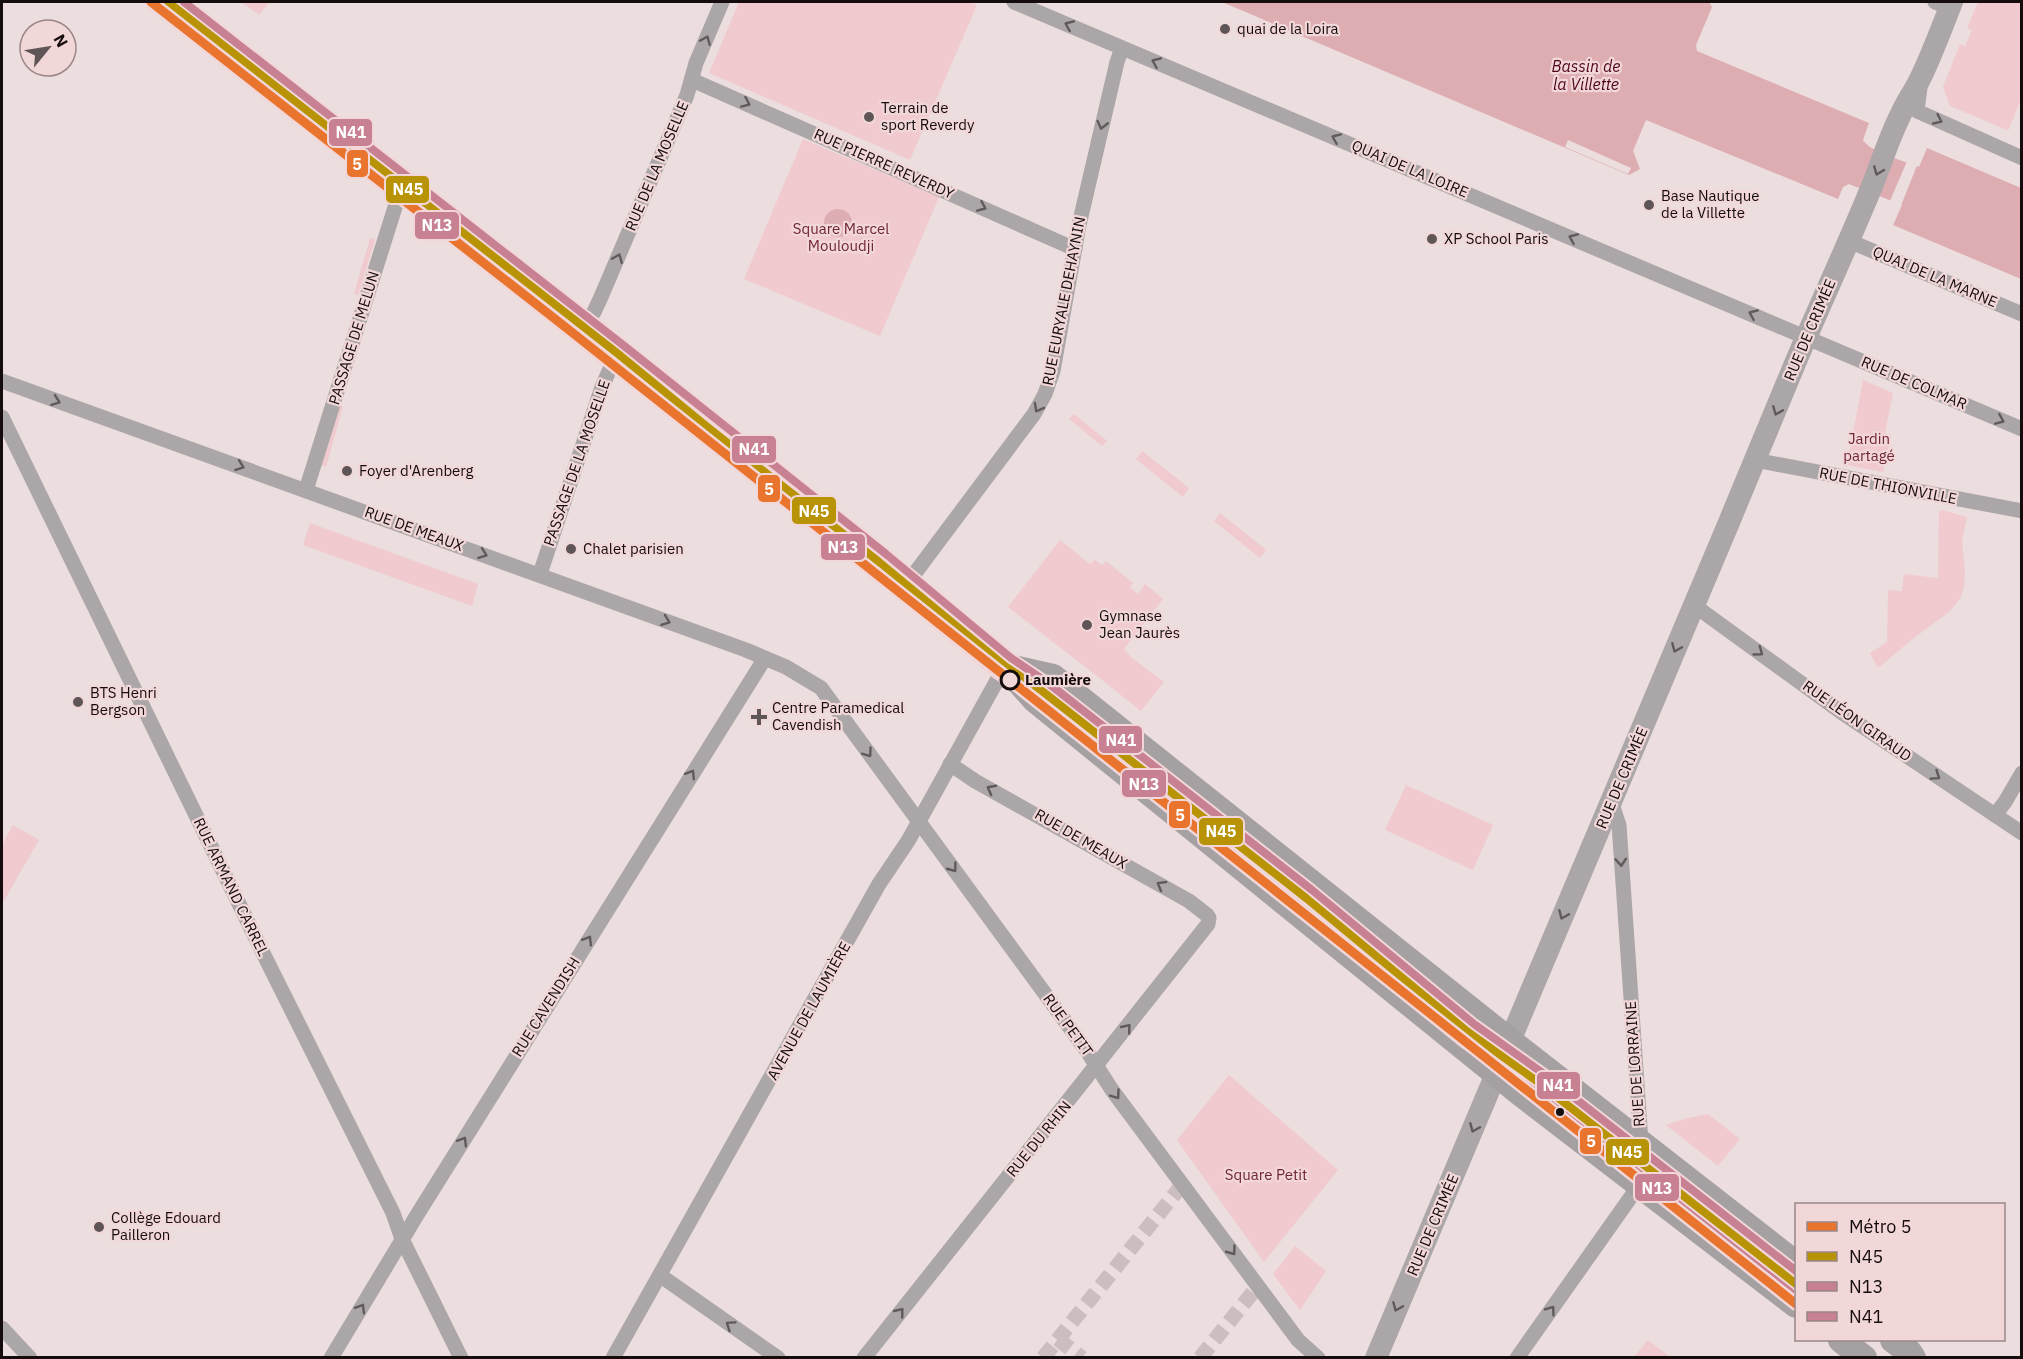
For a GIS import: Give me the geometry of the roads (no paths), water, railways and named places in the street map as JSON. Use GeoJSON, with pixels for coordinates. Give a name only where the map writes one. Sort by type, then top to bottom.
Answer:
{"type":"FeatureCollection","features":[{"type":"Feature","properties":{"kind":"main road"},"geometry":{"type":"LineString","coordinates":[[168,2],[583,326],[906,585],[1005,666],[1035,700],[1498,1074],[1795,1303]]}},
{"type":"Feature","properties":{"kind":"main road"},"geometry":{"type":"LineString","coordinates":[[1005,666],[1053,677],[1510,1041],[1795,1262]]}},
{"type":"Feature","properties":{"kind":"main road"},"geometry":{"type":"LineString","coordinates":[[1842,1341],[1864,1358]]}},
{"type":"Feature","properties":{"kind":"main road"},"geometry":{"type":"LineString","coordinates":[[1894,1341],[1913,1358]]}},
{"type":"Feature","properties":{"kind":"street","name":"RUE DE LA MOSELLE"},"geometry":{"type":"LineString","coordinates":[[583,326],[594,312],[601,297],[687,95],[696,63],[722,2]]}},
{"type":"Feature","properties":{"kind":"street","name":"QUAI DE LA LOIRE"},"geometry":{"type":"LineString","coordinates":[[1014,2],[1807,337]]}},
{"type":"Feature","properties":{"kind":"street"},"geometry":{"type":"LineString","coordinates":[[1946,4],[1922,75],[1917,111],[2021,158]]}},
{"type":"Feature","properties":{"kind":"street","name":"RUE EURYALE DEHAYNIN"},"geometry":{"type":"LineString","coordinates":[[906,585],[1034,414],[1045,394],[1053,371],[1075,249],[1122,48]]}},
{"type":"Feature","properties":{"kind":"street","name":"RUE DE CRIMÉE"},"geometry":{"type":"LineString","coordinates":[[1376,1358],[1868,197],[1899,117],[1922,75]]}},
{"type":"Feature","properties":{"kind":"street","name":"RUE PIERRE REVERDY"},"geometry":{"type":"LineString","coordinates":[[692,80],[1075,249]]}},
{"type":"Feature","properties":{"kind":"street","name":"PASSAGE DE MELUN"},"geometry":{"type":"LineString","coordinates":[[306,490],[402,185]]}},
{"type":"Feature","properties":{"kind":"street","name":"QUAI DE LA MARNE"},"geometry":{"type":"LineString","coordinates":[[1849,241],[2022,314]]}},
{"type":"Feature","properties":{"kind":"street","name":"RUE DE COLMAR"},"geometry":{"type":"LineString","coordinates":[[1807,337],[2022,429]]}},
{"type":"Feature","properties":{"kind":"street","name":"PASSAGE DE LA MOSELLE"},"geometry":{"type":"LineString","coordinates":[[540,574],[602,387],[616,353]]}},
{"type":"Feature","properties":{"kind":"street","name":"RUE DE MEAUX"},"geometry":{"type":"LineString","coordinates":[[2,381],[540,574],[765,658],[786,667],[821,688]]}},
{"type":"Feature","properties":{"kind":"street","name":"RUE ARMAND CARREL"},"geometry":{"type":"LineString","coordinates":[[2,417],[264,955],[393,1213],[402,1239],[461,1358]]}},
{"type":"Feature","properties":{"kind":"street","name":"RUE DE THIONVILLE"},"geometry":{"type":"LineString","coordinates":[[1755,460],[2022,511]]}},
{"type":"Feature","properties":{"kind":"street","name":"RUE LÉON GIRAUD"},"geometry":{"type":"LineString","coordinates":[[1695,606],[1841,712],[2022,832]]}},
{"type":"Feature","properties":{"kind":"street","name":"RUE CAVENDISH"},"geometry":{"type":"LineString","coordinates":[[331,1358],[402,1239],[765,658]]}},
{"type":"Feature","properties":{"kind":"street","name":"AVENUE DE LAUMIÈRE"},"geometry":{"type":"LineString","coordinates":[[614,1358],[879,885],[908,841],[1005,666]]}},
{"type":"Feature","properties":{"kind":"street","name":"RUE PETIT"},"geometry":{"type":"LineString","coordinates":[[821,688],[1097,1066],[1112,1090],[1298,1340],[1318,1358]]}},
{"type":"Feature","properties":{"kind":"street","name":"RUE DE MEAUX"},"geometry":{"type":"LineString","coordinates":[[950,764],[975,781],[1189,901],[1204,911],[1209,918]]}},
{"type":"Feature","properties":{"kind":"street"},"geometry":{"type":"LineString","coordinates":[[1995,815],[2006,802],[2022,773]]}},
{"type":"Feature","properties":{"kind":"street","name":"RUE DE LORRAINE"},"geometry":{"type":"LineString","coordinates":[[1612,804],[1618,825],[1641,1142],[1640,1184]]}},
{"type":"Feature","properties":{"kind":"street","name":"RUE DU RHIN"},"geometry":{"type":"LineString","coordinates":[[864,1358],[1202,934],[1209,918]]}},
{"type":"Feature","properties":{"kind":"street"},"geometry":{"type":"LineString","coordinates":[[1517,1358],[1640,1184]]}},
{"type":"Feature","properties":{"kind":"street"},"geometry":{"type":"LineString","coordinates":[[661,1276],[778,1358]]}},
{"type":"Feature","properties":{"kind":"street"},"geometry":{"type":"LineString","coordinates":[[2,1328],[30,1358]]}},
{"type":"Feature","properties":{"kind":"water","name":"Bassin de la Villette"},"geometry":{"type":"Polygon","coordinates":[[[1222,2],[1709,2],[1712,7],[1696,45],[1697,51],[1869,123],[1863,140],[1872,148],[1888,156],[1919,167],[1927,148],[2021,188],[2021,279],[1893,225],[1902,205],[1849,184],[1843,187],[1838,199],[1646,120],[1633,151],[1640,169],[1629,175],[1222,2]]]}},
{"type":"Feature","properties":{"kind":"water"},"geometry":{"type":"Polygon","coordinates":[[[838,209],[848,213],[852,223],[848,233],[838,237],[828,233],[824,223],[828,213],[838,209]]]}},
{"type":"Feature","properties":{"kind":"tunnel"},"geometry":{"type":"LineString","coordinates":[[1043,1358],[1182,1185]]}},
{"type":"Feature","properties":{"kind":"tunnel"},"geometry":{"type":"LineString","coordinates":[[1200,1358],[1258,1286]]}},
{"type":"Feature","properties":{"kind":"tunnel"},"geometry":{"type":"LineString","coordinates":[[1058,1339],[1082,1358]]}},
{"type":"Feature","properties":{"kind":"metro line","name":"5"},"geometry":{"type":"LineString","coordinates":[[151,2],[564,326],[1795,1303]]}},
{"type":"Feature","properties":{"kind":"place","name":"quai de la Loira"},"geometry":{"type":"Point","coordinates":[1225,29]}},
{"type":"Feature","properties":{"kind":"place","name":"Terrain de sport Reverdy"},"geometry":{"type":"Point","coordinates":[869,117]}},
{"type":"Feature","properties":{"kind":"place","name":"Base Nautique de la Villette"},"geometry":{"type":"Point","coordinates":[1649,205]}},
{"type":"Feature","properties":{"kind":"place","name":"XP School Paris"},"geometry":{"type":"Point","coordinates":[1432,239]}},
{"type":"Feature","properties":{"kind":"place","name":"Foyer d'Arenberg"},"geometry":{"type":"Point","coordinates":[347,471]}},
{"type":"Feature","properties":{"kind":"place","name":"Chalet parisien"},"geometry":{"type":"Point","coordinates":[571,549]}},
{"type":"Feature","properties":{"kind":"place","name":"Gymnase Jean Jaurès"},"geometry":{"type":"Point","coordinates":[1087,625]}},
{"type":"Feature","properties":{"kind":"place","name":"Laumière"},"geometry":{"type":"Point","coordinates":[1010,680]}},
{"type":"Feature","properties":{"kind":"place","name":"BTS Henri Bergson"},"geometry":{"type":"Point","coordinates":[78,702]}},
{"type":"Feature","properties":{"kind":"place","name":"Centre Paramedical Cavendish"},"geometry":{"type":"Point","coordinates":[759,717]}},
{"type":"Feature","properties":{"kind":"place","name":"Collège Edouard Pailleron"},"geometry":{"type":"Point","coordinates":[99,1227]}},
{"type":"Feature","properties":{"kind":"park label","name":"Square Marcel Mouloudji"},"geometry":{"type":"Point","coordinates":[841,238]}},
{"type":"Feature","properties":{"kind":"park label","name":"Jardin partagé"},"geometry":{"type":"Point","coordinates":[1869,448]}},
{"type":"Feature","properties":{"kind":"park label","name":"Square Petit"},"geometry":{"type":"Point","coordinates":[1266,1175]}}]}
